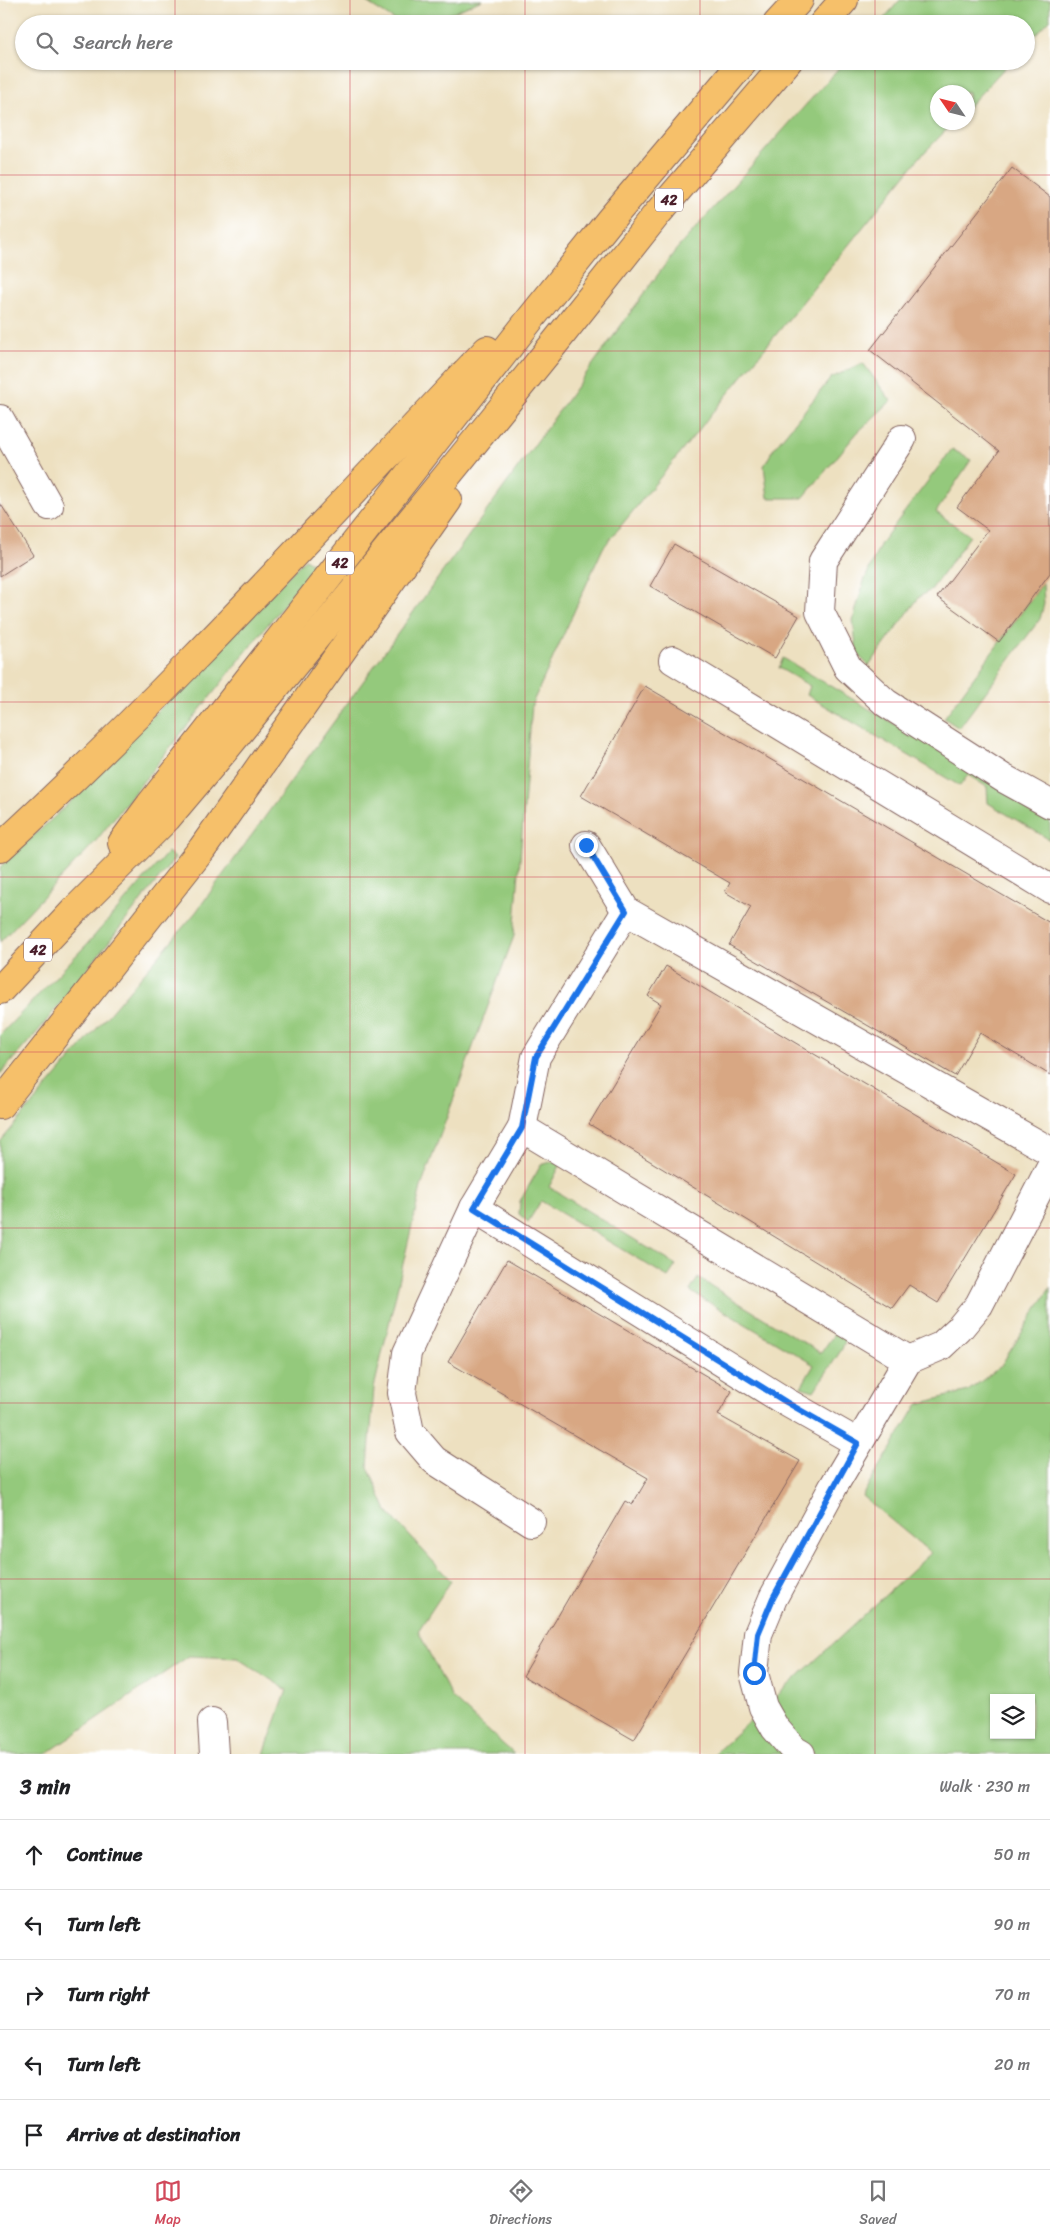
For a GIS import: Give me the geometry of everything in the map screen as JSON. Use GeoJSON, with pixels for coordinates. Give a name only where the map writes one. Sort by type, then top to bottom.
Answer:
{"type":"FeatureCollection","features":[{"type":"Feature","properties":{"kind":"main road"},"geometry":{"type":"LineString","coordinates":[[785,15],[799,0]]}},
{"type":"Feature","properties":{"kind":"main road"},"geometry":{"type":"LineString","coordinates":[[831,15],[844,0]]}},
{"type":"Feature","properties":{"kind":"main road","name":"42"},"geometry":{"type":"LineString","coordinates":[[75,910],[150,805],[610,220],[736,70]]}},
{"type":"Feature","properties":{"kind":"main road","name":"42"},"geometry":{"type":"LineString","coordinates":[[0,990],[75,910],[167,818],[554,344],[657,214],[780,70]]}},
{"type":"Feature","properties":{"kind":"main road"},"geometry":{"type":"LineString","coordinates":[[0,848],[55,798],[166,688],[610,220]]}},
{"type":"Feature","properties":{"kind":"main road"},"geometry":{"type":"LineString","coordinates":[[0,1105],[202,849],[373,609],[554,344]]}},
{"type":"Feature","properties":{"kind":"street"},"geometry":{"type":"LineString","coordinates":[[0,419],[49,506]]}},
{"type":"Feature","properties":{"kind":"street"},"geometry":{"type":"LineString","coordinates":[[902,439],[822,561],[820,612],[848,668],[886,703],[1003,778],[1050,804]]}},
{"type":"Feature","properties":{"kind":"street"},"geometry":{"type":"LineString","coordinates":[[673,660],[1050,889]]}},
{"type":"Feature","properties":{"kind":"street"},"geometry":{"type":"LineString","coordinates":[[586,845],[626,911],[1050,1150]]}},
{"type":"Feature","properties":{"kind":"street"},"geometry":{"type":"LineString","coordinates":[[531,1522],[434,1460],[410,1432],[402,1392],[406,1353],[474,1208],[522,1128],[536,1057],[626,911]]}},
{"type":"Feature","properties":{"kind":"street"},"geometry":{"type":"LineString","coordinates":[[522,1128],[908,1360]]}},
{"type":"Feature","properties":{"kind":"street"},"geometry":{"type":"LineString","coordinates":[[800,1754],[774,1728],[763,1706],[754,1673],[758,1634],[773,1598],[858,1443],[908,1360],[941,1346],[960,1329],[980,1305],[1050,1168]]}},
{"type":"Feature","properties":{"kind":"street"},"geometry":{"type":"LineString","coordinates":[[474,1208],[786,1402],[858,1443]]}},
{"type":"Feature","properties":{"kind":"street"},"geometry":{"type":"LineString","coordinates":[[212,1722],[214,1754]]}},
{"type":"Feature","properties":{"kind":"green space"},"geometry":{"type":"Polygon","coordinates":[[[363,0],[482,0],[448,15],[387,15],[363,0]]]}},
{"type":"Feature","properties":{"kind":"green space"},"geometry":{"type":"Polygon","coordinates":[[[900,0],[1050,0],[1050,20],[1035,36],[1035,15],[887,15],[900,0]]]}},
{"type":"Feature","properties":{"kind":"green space"},"geometry":{"type":"Polygon","coordinates":[[[837,70],[1003,70],[975,100],[975,85],[930,85],[930,130],[946,130],[920,157],[603,548],[532,704],[514,936],[421,1187],[374,1388],[368,1467],[387,1511],[451,1581],[418,1631],[452,1698],[514,1754],[264,1754],[287,1690],[237,1658],[189,1656],[46,1754],[0,1754],[0,1142],[196,912],[675,251],[837,70]]]}},
{"type":"Feature","properties":{"kind":"green space"},"geometry":{"type":"Polygon","coordinates":[[[863,363],[891,401],[857,433],[803,498],[768,498],[764,466],[774,448],[831,378],[863,363]]]}},
{"type":"Feature","properties":{"kind":"green space"},"geometry":{"type":"Polygon","coordinates":[[[952,449],[971,460],[936,512],[970,536],[931,590],[920,596],[869,666],[857,654],[853,620],[864,581],[881,543],[952,449]]]}},
{"type":"Feature","properties":{"kind":"green space"},"geometry":{"type":"Polygon","coordinates":[[[305,559],[315,565],[95,842],[0,942],[0,867],[66,806],[305,559]]]}},
{"type":"Feature","properties":{"kind":"green space"},"geometry":{"type":"Polygon","coordinates":[[[1043,583],[1044,604],[1040,619],[959,728],[944,718],[1043,583]]]}},
{"type":"Feature","properties":{"kind":"green space"},"geometry":{"type":"Polygon","coordinates":[[[783,658],[1050,816],[1050,840],[988,803],[987,787],[968,775],[960,786],[807,695],[810,686],[779,668],[783,658]]]}},
{"type":"Feature","properties":{"kind":"green space"},"geometry":{"type":"Polygon","coordinates":[[[168,852],[175,858],[40,1029],[0,1074],[0,1035],[88,943],[168,852]]]}},
{"type":"Feature","properties":{"kind":"green space"},"geometry":{"type":"Polygon","coordinates":[[[554,1161],[561,1164],[549,1187],[676,1265],[668,1277],[541,1201],[528,1222],[519,1214],[520,1201],[541,1165],[554,1161]]]}},
{"type":"Feature","properties":{"kind":"green space"},"geometry":{"type":"Polygon","coordinates":[[[698,1278],[821,1353],[837,1330],[846,1338],[842,1349],[814,1391],[801,1387],[814,1365],[690,1291],[698,1278]]]}},
{"type":"Feature","properties":{"kind":"green space"},"geometry":{"type":"Polygon","coordinates":[[[1050,1288],[1050,1754],[714,1754],[931,1553],[862,1496],[918,1404],[968,1391],[1000,1367],[1050,1288]]]}},
{"type":"Feature","properties":{"kind":"building"},"geometry":{"type":"Polygon","coordinates":[[[1012,168],[1050,197],[1050,573],[999,642],[937,597],[988,530],[957,507],[999,451],[870,350],[1012,168]]]}},
{"type":"Feature","properties":{"kind":"building"},"geometry":{"type":"Polygon","coordinates":[[[0,503],[33,555],[0,576],[0,503]]]}},
{"type":"Feature","properties":{"kind":"building"},"geometry":{"type":"Polygon","coordinates":[[[674,544],[799,616],[775,658],[650,586],[674,544]]]}},
{"type":"Feature","properties":{"kind":"building"},"geometry":{"type":"Polygon","coordinates":[[[645,686],[1050,923],[1050,1075],[980,1033],[955,1076],[729,945],[751,907],[725,892],[730,883],[581,796],[645,686]]]}},
{"type":"Feature","properties":{"kind":"building"},"geometry":{"type":"Polygon","coordinates":[[[666,966],[1016,1174],[938,1303],[909,1285],[892,1308],[589,1124],[661,1004],[648,996],[666,966]]]}},
{"type":"Feature","properties":{"kind":"building"},"geometry":{"type":"Polygon","coordinates":[[[507,1260],[732,1391],[718,1415],[800,1461],[634,1740],[523,1676],[625,1501],[632,1505],[648,1478],[448,1362],[507,1260]]]}},
{"type":"Feature","properties":{"kind":"route"},"geometry":{"type":"LineString","coordinates":[[586,845],[626,911],[536,1057],[522,1128],[474,1208],[786,1402],[858,1443],[773,1598],[758,1634],[754,1673]]}}]}
